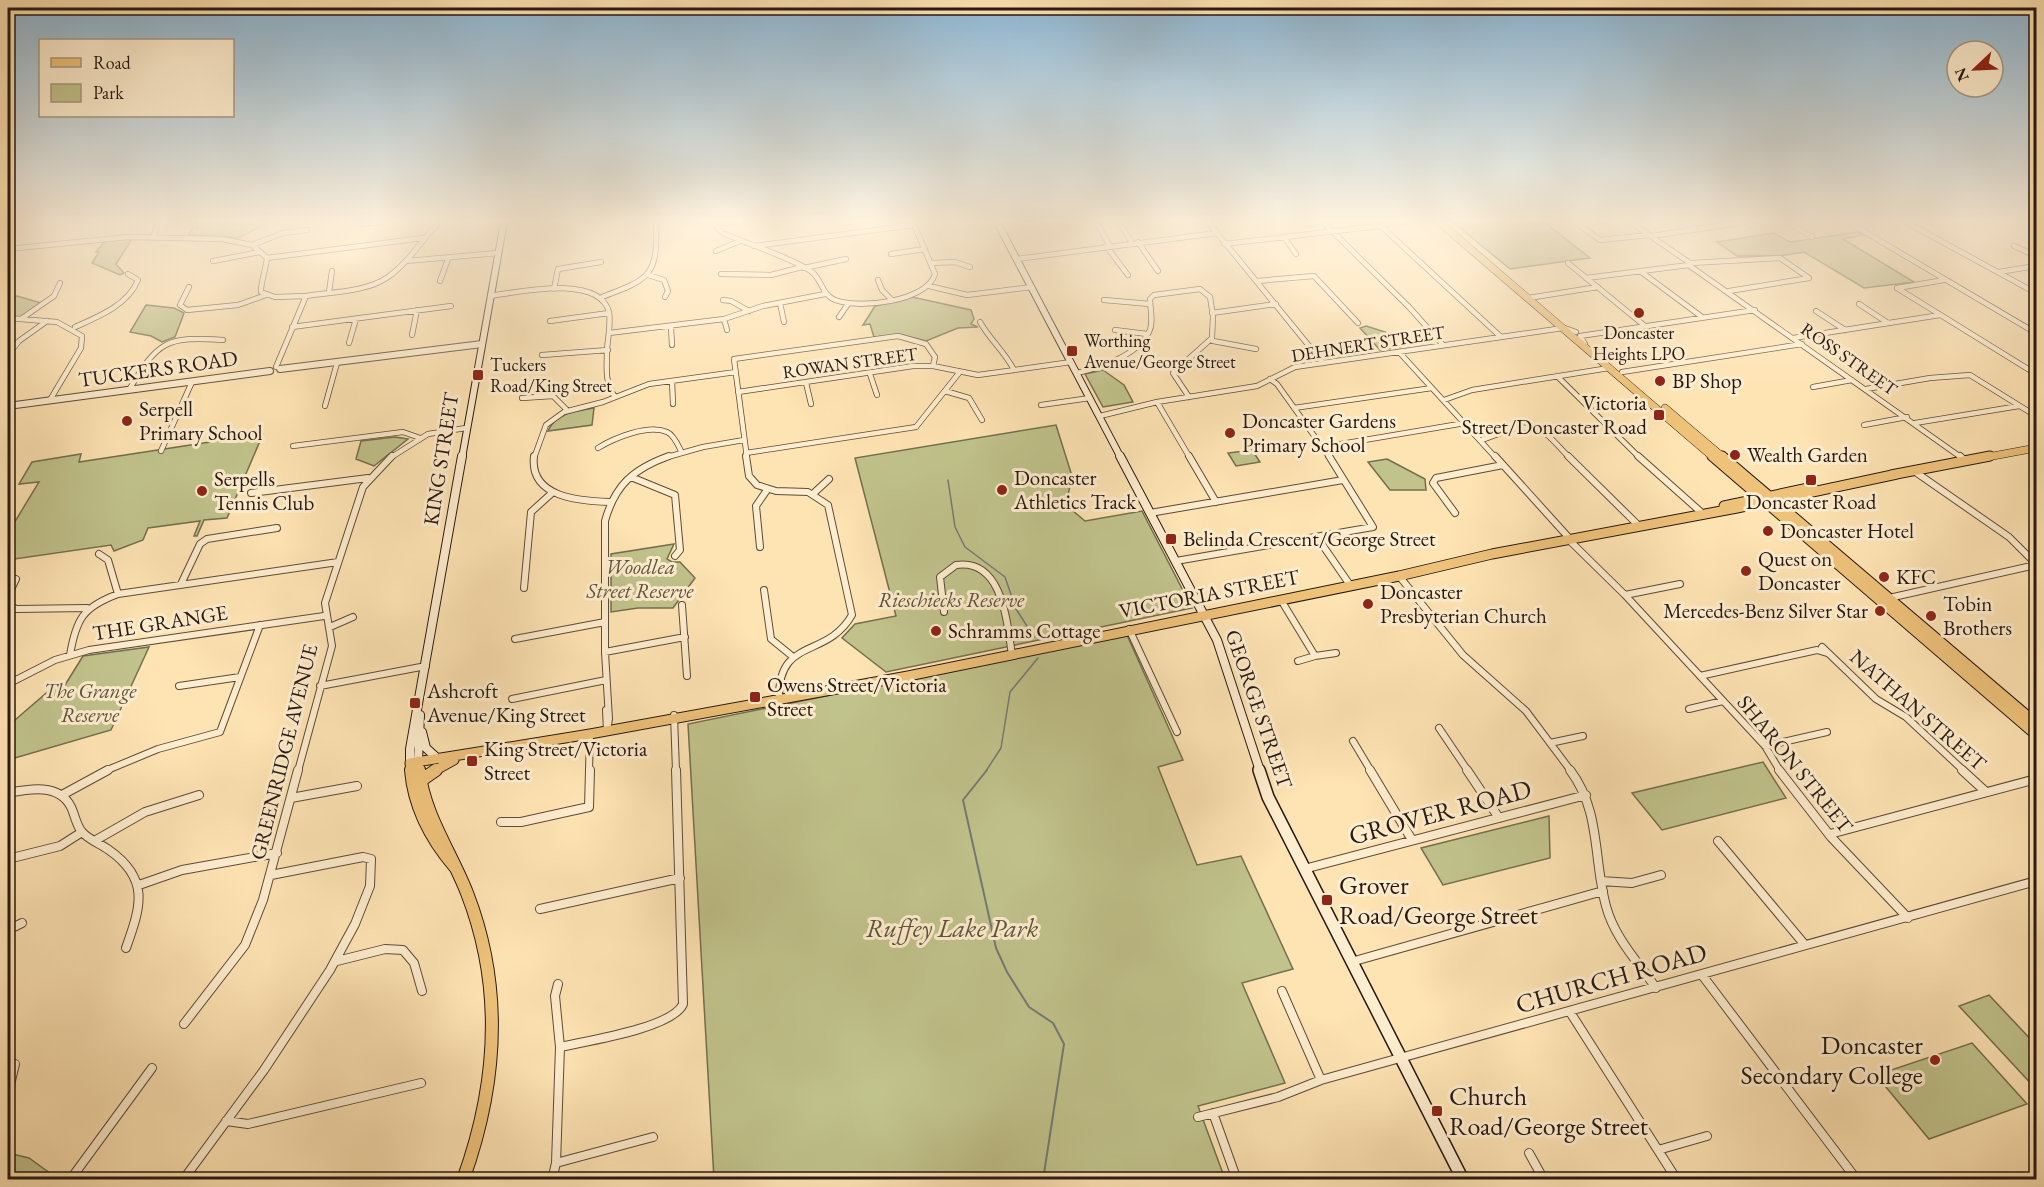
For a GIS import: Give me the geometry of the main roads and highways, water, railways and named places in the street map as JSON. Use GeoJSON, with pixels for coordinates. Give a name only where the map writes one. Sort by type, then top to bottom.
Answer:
{"type":"FeatureCollection","features":[{"type":"Feature","properties":{"kind":"main road","name":"KING STREET"},"geometry":{"type":"LineString","coordinates":[[455,867],[442,853],[417,806],[411,740],[426,669],[493,277]]}},
{"type":"Feature","properties":{"kind":"main road","name":"GEORGE STREET"},"geometry":{"type":"LineString","coordinates":[[1027,277],[1223,652],[1263,784],[1351,963],[1463,1179]]}},
{"type":"Feature","properties":{"kind":"main road"},"geometry":{"type":"LineString","coordinates":[[1507,277],[1622,372],[1676,421],[1672,423]]}},
{"type":"Feature","properties":{"kind":"main road"},"geometry":{"type":"LineString","coordinates":[[1509,277],[1563,328],[1744,486],[1764,499],[1888,598],[2037,723]]}},
{"type":"Feature","properties":{"kind":"main road"},"geometry":{"type":"LineString","coordinates":[[1649,396],[1738,471],[1764,499]]}},
{"type":"Feature","properties":{"kind":"main road"},"geometry":{"type":"LineString","coordinates":[[1703,441],[1700,442],[1717,458],[1720,465]]}},
{"type":"Feature","properties":{"kind":"main road"},"geometry":{"type":"LineString","coordinates":[[1764,499],[1780,492],[1916,471],[2037,448]]}},
{"type":"Feature","properties":{"kind":"main road"},"geometry":{"type":"LineString","coordinates":[[1738,471],[1761,486],[1780,492]]}},
{"type":"Feature","properties":{"kind":"main road"},"geometry":{"type":"LineString","coordinates":[[1764,499],[1898,474]]}},
{"type":"Feature","properties":{"kind":"main road"},"geometry":{"type":"LineString","coordinates":[[1723,507],[1741,493],[1744,486]]}},
{"type":"Feature","properties":{"kind":"main road","name":"VICTORIA STREET"},"geometry":{"type":"LineString","coordinates":[[414,766],[454,760],[607,727],[779,699],[1012,655],[1764,499]]}},
{"type":"Feature","properties":{"kind":"main road"},"geometry":{"type":"LineString","coordinates":[[1842,563],[2037,735]]}},
{"type":"Feature","properties":{"kind":"main road","name":"KING STREET"},"geometry":{"type":"LineString","coordinates":[[420,702],[414,766],[467,892],[479,930],[490,993],[491,1073],[485,1113],[463,1179]]}},
{"type":"Feature","properties":{"kind":"main road"},"geometry":{"type":"LineString","coordinates":[[2002,706],[2013,703]]}},
{"type":"Feature","properties":{"kind":"main road"},"geometry":{"type":"LineString","coordinates":[[420,717],[426,748],[437,758]]}},
{"type":"Feature","properties":{"kind":"main road","name":"VICTORIA STREET"},"geometry":{"type":"LineString","coordinates":[[414,766],[437,758],[545,741]]}},
{"type":"Feature","properties":{"kind":"main road"},"geometry":{"type":"LineString","coordinates":[[420,781],[454,760]]}},
{"type":"Feature","properties":{"kind":"waterway"},"geometry":{"type":"LineString","coordinates":[[948,480],[955,527],[965,547],[1005,577],[1016,609],[1034,637]]}},
{"type":"Feature","properties":{"kind":"waterway"},"geometry":{"type":"LineString","coordinates":[[986,771],[1001,748],[1010,692],[1038,658]]}},
{"type":"Feature","properties":{"kind":"waterway"},"geometry":{"type":"LineString","coordinates":[[987,770],[963,800],[996,948],[1007,972],[1029,1007],[1053,1023],[1064,1044],[1043,1180]]}},
{"type":"Feature","properties":{"kind":"place","name":"Doncaster Heights LPO"},"geometry":{"type":"Point","coordinates":[1639,313]}},
{"type":"Feature","properties":{"kind":"place","name":"Worthing Avenue/George Street"},"geometry":{"type":"Point","coordinates":[1072,351]}},
{"type":"Feature","properties":{"kind":"place","name":"Tuckers Road/King Street"},"geometry":{"type":"Point","coordinates":[478,375]}},
{"type":"Feature","properties":{"kind":"place","name":"BP Shop"},"geometry":{"type":"Point","coordinates":[1660,381]}},
{"type":"Feature","properties":{"kind":"place","name":"Victoria Street/Doncaster Road"},"geometry":{"type":"Point","coordinates":[1659,415]}},
{"type":"Feature","properties":{"kind":"place","name":"Serpell Primary School"},"geometry":{"type":"Point","coordinates":[127,421]}},
{"type":"Feature","properties":{"kind":"place","name":"Doncaster Gardens Primary School"},"geometry":{"type":"Point","coordinates":[1230,433]}},
{"type":"Feature","properties":{"kind":"place","name":"Wealth Garden"},"geometry":{"type":"Point","coordinates":[1735,455]}},
{"type":"Feature","properties":{"kind":"place","name":"Doncaster Road"},"geometry":{"type":"Point","coordinates":[1811,480]}},
{"type":"Feature","properties":{"kind":"place","name":"Doncaster Athletics Track"},"geometry":{"type":"Point","coordinates":[1002,490]}},
{"type":"Feature","properties":{"kind":"place","name":"Serpells Tennis Club"},"geometry":{"type":"Point","coordinates":[202,491]}},
{"type":"Feature","properties":{"kind":"place","name":"Doncaster Hotel"},"geometry":{"type":"Point","coordinates":[1768,531]}},
{"type":"Feature","properties":{"kind":"place","name":"Belinda Crescent/George Street"},"geometry":{"type":"Point","coordinates":[1171,539]}},
{"type":"Feature","properties":{"kind":"place","name":"Quest on Doncaster"},"geometry":{"type":"Point","coordinates":[1746,571]}},
{"type":"Feature","properties":{"kind":"place","name":"KFC"},"geometry":{"type":"Point","coordinates":[1884,577]}},
{"type":"Feature","properties":{"kind":"place","name":"Doncaster Presbyterian Church"},"geometry":{"type":"Point","coordinates":[1368,604]}},
{"type":"Feature","properties":{"kind":"place","name":"Mercedes-Benz Silver Star"},"geometry":{"type":"Point","coordinates":[1880,611]}},
{"type":"Feature","properties":{"kind":"place","name":"Tobin Brothers"},"geometry":{"type":"Point","coordinates":[1931,616]}},
{"type":"Feature","properties":{"kind":"place","name":"Schramms Cottage"},"geometry":{"type":"Point","coordinates":[936,631]}},
{"type":"Feature","properties":{"kind":"place","name":"Owens Street/Victoria Street"},"geometry":{"type":"Point","coordinates":[755,697]}},
{"type":"Feature","properties":{"kind":"place","name":"Ashcroft Avenue/King Street"},"geometry":{"type":"Point","coordinates":[415,703]}},
{"type":"Feature","properties":{"kind":"place","name":"King Street/Victoria Street"},"geometry":{"type":"Point","coordinates":[472,761]}},
{"type":"Feature","properties":{"kind":"place","name":"Grover Road/George Street"},"geometry":{"type":"Point","coordinates":[1327,900]}},
{"type":"Feature","properties":{"kind":"place","name":"Doncaster Secondary College"},"geometry":{"type":"Point","coordinates":[1935,1060]}},
{"type":"Feature","properties":{"kind":"place","name":"Church Road/George Street"},"geometry":{"type":"Point","coordinates":[1437,1111]}},
{"type":"Feature","properties":{"kind":"park label","name":"Woodlea Street Reserve"},"geometry":{"type":"Point","coordinates":[640,579]}},
{"type":"Feature","properties":{"kind":"park label","name":"Rieschiecks Reserve"},"geometry":{"type":"Point","coordinates":[951,600]}},
{"type":"Feature","properties":{"kind":"park label","name":"The Grange Reserve"},"geometry":{"type":"Point","coordinates":[90,703]}},
{"type":"Feature","properties":{"kind":"park label","name":"Ruffey Lake Park"},"geometry":{"type":"Point","coordinates":[952,928]}}]}
